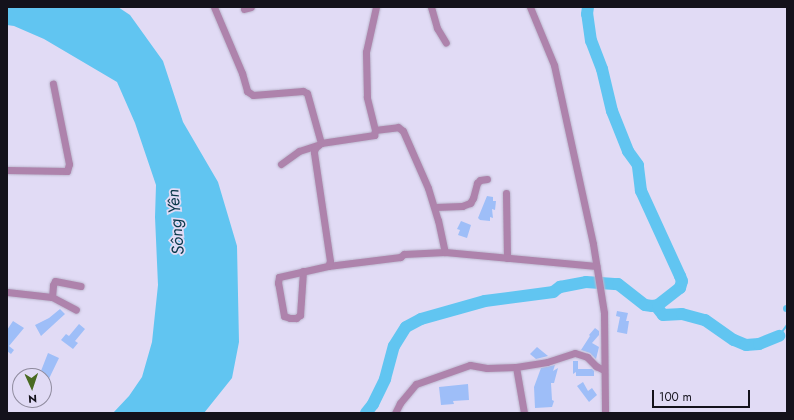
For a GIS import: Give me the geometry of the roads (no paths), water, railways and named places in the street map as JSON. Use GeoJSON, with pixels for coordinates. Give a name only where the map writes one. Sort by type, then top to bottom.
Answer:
{"type":"FeatureCollection","features":[{"type":"Feature","properties":{"kind":"street"},"geometry":{"type":"LineString","coordinates":[[214,7],[242,73],[247,91],[253,95],[303,91],[307,93],[320,144]]}},
{"type":"Feature","properties":{"kind":"street"},"geometry":{"type":"LineString","coordinates":[[244,9],[251,7]]}},
{"type":"Feature","properties":{"kind":"street"},"geometry":{"type":"LineString","coordinates":[[281,164],[299,151],[320,144],[374,135],[375,130],[367,98],[366,52],[376,7]]}},
{"type":"Feature","properties":{"kind":"street"},"geometry":{"type":"LineString","coordinates":[[430,7],[437,28],[446,43]]}},
{"type":"Feature","properties":{"kind":"street"},"geometry":{"type":"LineString","coordinates":[[530,7],[554,65],[597,269],[604,313],[605,413]]}},
{"type":"Feature","properties":{"kind":"street"},"geometry":{"type":"LineString","coordinates":[[7,170],[67,171],[69,164],[52,84]]}},
{"type":"Feature","properties":{"kind":"street"},"geometry":{"type":"LineString","coordinates":[[375,130],[398,127],[403,131],[413,151],[435,207],[445,252]]}},
{"type":"Feature","properties":{"kind":"street"},"geometry":{"type":"LineString","coordinates":[[320,144],[314,152],[330,261],[328,266]]}},
{"type":"Feature","properties":{"kind":"street"},"geometry":{"type":"LineString","coordinates":[[435,207],[462,206],[470,203],[477,183],[480,180],[487,179]]}},
{"type":"Feature","properties":{"kind":"street"},"geometry":{"type":"LineString","coordinates":[[506,193],[507,258]]}},
{"type":"Feature","properties":{"kind":"street"},"geometry":{"type":"LineString","coordinates":[[303,271],[300,315],[296,318],[284,316],[278,283],[280,276],[303,271],[328,266],[400,258],[404,254],[445,252],[597,269]]}},
{"type":"Feature","properties":{"kind":"street"},"geometry":{"type":"LineString","coordinates":[[52,297],[55,282],[59,281],[81,286]]}},
{"type":"Feature","properties":{"kind":"street"},"geometry":{"type":"LineString","coordinates":[[7,292],[52,297],[76,310]]}},
{"type":"Feature","properties":{"kind":"street"},"geometry":{"type":"LineString","coordinates":[[395,413],[400,403],[416,384],[470,365],[487,368],[516,367],[539,364],[575,353],[587,357],[596,366],[604,370]]}},
{"type":"Feature","properties":{"kind":"street"},"geometry":{"type":"LineString","coordinates":[[516,367],[524,413]]}},
{"type":"Feature","properties":{"kind":"water","name":"Sông Yên"},"geometry":{"type":"Polygon","coordinates":[[[7,7],[118,7],[130,15],[163,61],[183,122],[218,182],[237,246],[239,342],[232,378],[204,413],[113,413],[129,396],[142,377],[152,342],[158,285],[155,217],[156,185],[135,123],[117,82],[44,39],[14,26],[7,25],[7,7]]]}},
{"type":"Feature","properties":{"kind":"waterway"},"geometry":{"type":"LineString","coordinates":[[366,413],[373,404],[385,379],[394,346],[406,327],[421,319],[485,301],[553,292],[560,287],[586,282],[618,284],[645,305],[652,306],[658,305],[680,288],[682,281],[680,276],[641,191],[638,165],[628,151],[612,111],[602,69],[591,41],[587,14],[588,7]]}},
{"type":"Feature","properties":{"kind":"waterway"},"geometry":{"type":"LineString","coordinates":[[787,304],[787,313]]}},
{"type":"Feature","properties":{"kind":"waterway"},"geometry":{"type":"LineString","coordinates":[[656,306],[663,315],[682,314],[705,320],[734,340],[746,345],[759,344],[779,336]]}},
{"type":"Feature","properties":{"kind":"waterway"},"geometry":{"type":"LineString","coordinates":[[779,336],[787,325]]}}]}
